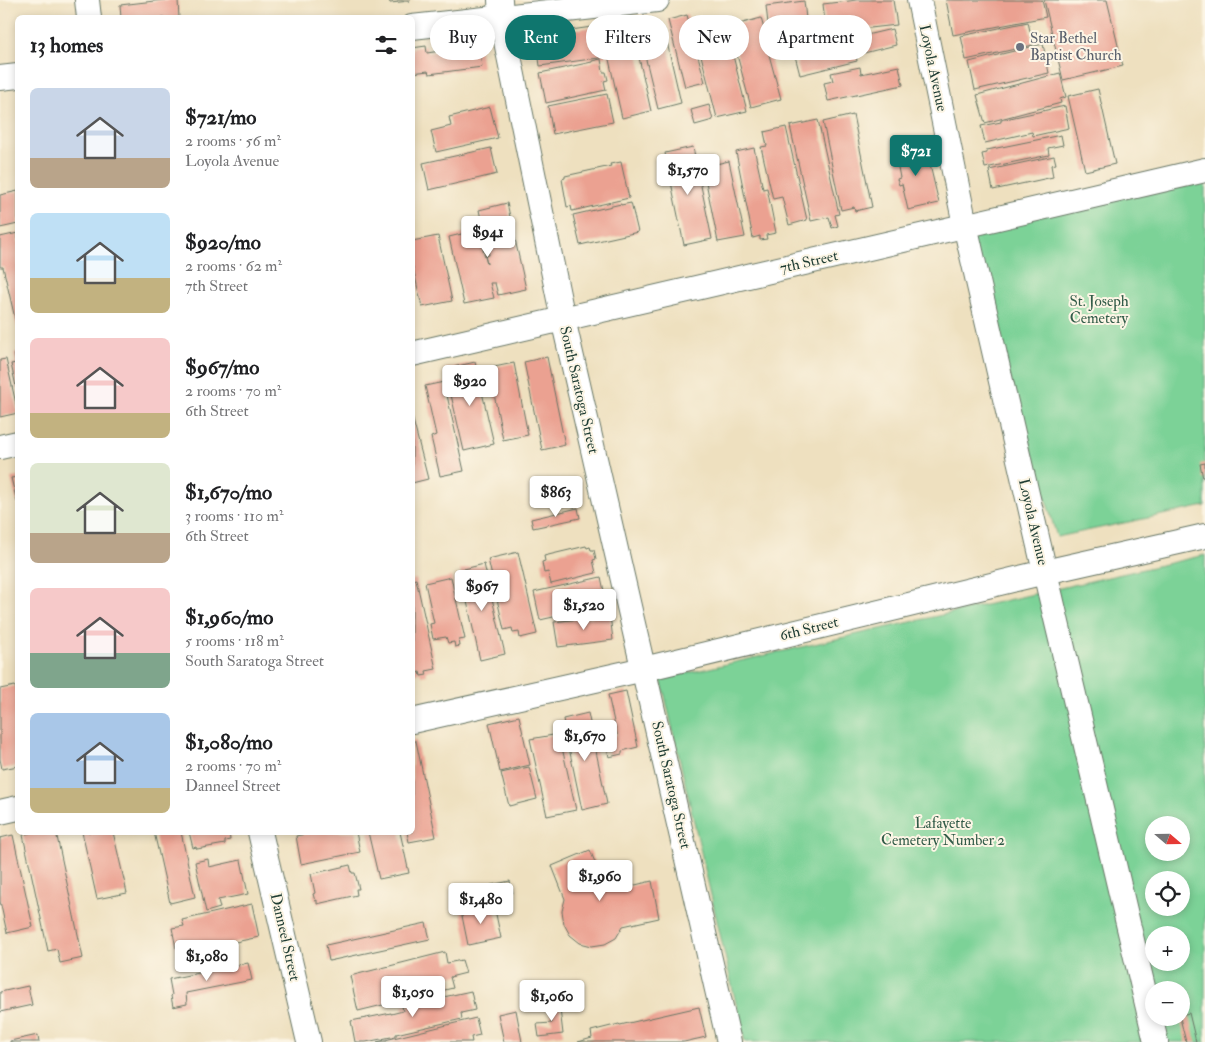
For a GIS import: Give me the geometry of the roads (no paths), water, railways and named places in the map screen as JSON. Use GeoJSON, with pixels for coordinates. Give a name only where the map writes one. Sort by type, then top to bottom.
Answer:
{"type":"FeatureCollection","features":[{"type":"Feature","properties":{"kind":"street"},"geometry":{"type":"LineString","coordinates":[[88,0],[90,15]]}},
{"type":"Feature","properties":{"kind":"street"},"geometry":{"type":"LineString","coordinates":[[415,27],[500,9],[657,0]]}},
{"type":"Feature","properties":{"kind":"street","name":"Loyola Avenue"},"geometry":{"type":"LineString","coordinates":[[919,0],[965,225],[1156,1042]]}},
{"type":"Feature","properties":{"kind":"street","name":"South Saratoga Street"},"geometry":{"type":"LineString","coordinates":[[500,9],[563,319],[729,1042]]}},
{"type":"Feature","properties":{"kind":"street"},"geometry":{"type":"LineString","coordinates":[[0,78],[15,76]]}},
{"type":"Feature","properties":{"kind":"street","name":"7th Street"},"geometry":{"type":"LineString","coordinates":[[415,353],[1205,170]]}},
{"type":"Feature","properties":{"kind":"street"},"geometry":{"type":"LineString","coordinates":[[0,446],[15,444]]}},
{"type":"Feature","properties":{"kind":"street","name":"6th Street"},"geometry":{"type":"LineString","coordinates":[[415,720],[644,669],[1045,572],[1205,536]]}},
{"type":"Feature","properties":{"kind":"street"},"geometry":{"type":"LineString","coordinates":[[0,812],[15,809]]}},
{"type":"Feature","properties":{"kind":"street","name":"Danneel Street"},"geometry":{"type":"LineString","coordinates":[[261,835],[309,1042]]}},
{"type":"Feature","properties":{"kind":"place","name":"Star Bethel Baptist Church"},"geometry":{"type":"Point","coordinates":[1020,47]}},
{"type":"Feature","properties":{"kind":"park label","name":"St. Joseph Cemetery"},"geometry":{"type":"Point","coordinates":[1099,310]}},
{"type":"Feature","properties":{"kind":"park label","name":"Lafayette Cemetery Number 2"},"geometry":{"type":"Point","coordinates":[943,832]}}]}
